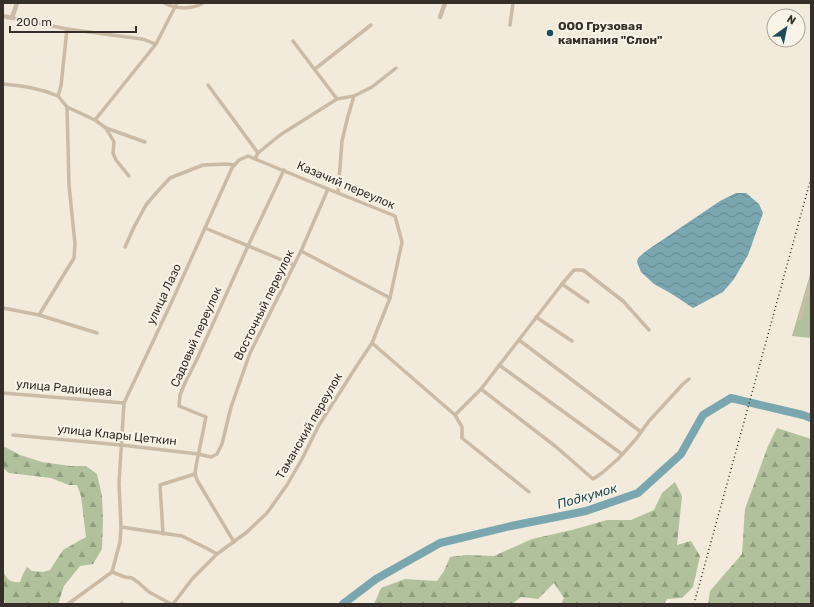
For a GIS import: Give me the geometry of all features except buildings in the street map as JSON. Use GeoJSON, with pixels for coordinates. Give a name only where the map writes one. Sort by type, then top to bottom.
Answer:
{"type":"FeatureCollection","features":[{"type":"Feature","properties":{"kind":"street"},"geometry":{"type":"LineString","coordinates":[[12,18],[17,3]]}},
{"type":"Feature","properties":{"kind":"street"},"geometry":{"type":"LineString","coordinates":[[164,3],[188,8],[198,6],[203,3]]}},
{"type":"Feature","properties":{"kind":"street"},"geometry":{"type":"LineString","coordinates":[[440,17],[445,3]]}},
{"type":"Feature","properties":{"kind":"street"},"geometry":{"type":"LineString","coordinates":[[510,25],[513,3]]}},
{"type":"Feature","properties":{"kind":"street"},"geometry":{"type":"LineString","coordinates":[[95,120],[156,44],[176,5]]}},
{"type":"Feature","properties":{"kind":"street"},"geometry":{"type":"LineString","coordinates":[[3,16],[67,29],[142,39],[149,41],[152,44],[156,44]]}},
{"type":"Feature","properties":{"kind":"street"},"geometry":{"type":"LineString","coordinates":[[314,69],[371,25]]}},
{"type":"Feature","properties":{"kind":"street"},"geometry":{"type":"LineString","coordinates":[[58,96],[61,86],[67,29]]}},
{"type":"Feature","properties":{"kind":"street"},"geometry":{"type":"LineString","coordinates":[[293,41],[337,99]]}},
{"type":"Feature","properties":{"kind":"street"},"geometry":{"type":"LineString","coordinates":[[125,247],[146,205],[170,178],[203,165],[234,165],[239,160],[248,156],[255,158],[258,153],[280,135],[337,99],[354,96],[372,87],[396,68]]}},
{"type":"Feature","properties":{"kind":"street"},"geometry":{"type":"LineString","coordinates":[[3,84],[44,90],[58,96],[67,107],[95,120],[106,128],[146,142]]}},
{"type":"Feature","properties":{"kind":"street"},"geometry":{"type":"LineString","coordinates":[[208,85],[258,153]]}},
{"type":"Feature","properties":{"kind":"street"},"geometry":{"type":"LineString","coordinates":[[338,193],[342,141],[354,96]]}},
{"type":"Feature","properties":{"kind":"street"},"geometry":{"type":"LineString","coordinates":[[39,315],[74,258],[76,244],[69,185],[67,107]]}},
{"type":"Feature","properties":{"kind":"street"},"geometry":{"type":"LineString","coordinates":[[106,128],[114,142],[113,153],[116,160],[129,176]]}},
{"type":"Feature","properties":{"kind":"street","name":"Казачий переулок"},"geometry":{"type":"LineString","coordinates":[[255,158],[396,216],[402,242],[390,298]]}},
{"type":"Feature","properties":{"kind":"street","name":"улица Лазо"},"geometry":{"type":"LineString","coordinates":[[112,572],[120,542],[121,527],[118,483],[124,403],[234,165]]}},
{"type":"Feature","properties":{"kind":"street","name":"Садовый переулок"},"geometry":{"type":"LineString","coordinates":[[195,474],[206,417],[179,406],[180,395],[284,170]]}},
{"type":"Feature","properties":{"kind":"street","name":"Восточный переулок"},"geometry":{"type":"LineString","coordinates":[[217,454],[222,444],[231,407],[250,353],[301,251],[328,189]]}},
{"type":"Feature","properties":{"kind":"street"},"geometry":{"type":"LineString","coordinates":[[205,228],[294,264]]}},
{"type":"Feature","properties":{"kind":"street"},"geometry":{"type":"LineString","coordinates":[[301,251],[390,298]]}},
{"type":"Feature","properties":{"kind":"street"},"geometry":{"type":"LineString","coordinates":[[455,416],[480,389],[574,270],[583,270],[624,301],[650,330]]}},
{"type":"Feature","properties":{"kind":"street"},"geometry":{"type":"LineString","coordinates":[[800,319],[811,282]]}},
{"type":"Feature","properties":{"kind":"street"},"geometry":{"type":"LineString","coordinates":[[562,284],[588,302]]}},
{"type":"Feature","properties":{"kind":"street","name":"Таманский переулок"},"geometry":{"type":"LineString","coordinates":[[172,604],[193,578],[217,554],[247,532],[267,513],[287,485],[319,425],[372,343],[390,298]]}},
{"type":"Feature","properties":{"kind":"street"},"geometry":{"type":"LineString","coordinates":[[3,308],[39,315],[98,333]]}},
{"type":"Feature","properties":{"kind":"street"},"geometry":{"type":"LineString","coordinates":[[536,317],[572,341]]}},
{"type":"Feature","properties":{"kind":"street"},"geometry":{"type":"LineString","coordinates":[[519,340],[641,432]]}},
{"type":"Feature","properties":{"kind":"street"},"geometry":{"type":"LineString","coordinates":[[372,343],[455,416],[462,427],[462,438],[529,492]]}},
{"type":"Feature","properties":{"kind":"street"},"geometry":{"type":"LineString","coordinates":[[499,365],[622,454]]}},
{"type":"Feature","properties":{"kind":"street"},"geometry":{"type":"LineString","coordinates":[[480,389],[520,418],[593,479],[602,473],[636,440],[649,421],[689,379]]}},
{"type":"Feature","properties":{"kind":"street","name":"улица Радищева"},"geometry":{"type":"LineString","coordinates":[[3,394],[124,403]]}},
{"type":"Feature","properties":{"kind":"street","name":"улица Клары Цеткин"},"geometry":{"type":"LineString","coordinates":[[13,435],[121,445],[198,454],[211,457],[217,454]]}},
{"type":"Feature","properties":{"kind":"street"},"geometry":{"type":"LineString","coordinates":[[163,534],[160,485],[195,474],[196,480],[234,542]]}},
{"type":"Feature","properties":{"kind":"street"},"geometry":{"type":"LineString","coordinates":[[121,527],[182,536],[217,554]]}},
{"type":"Feature","properties":{"kind":"street"},"geometry":{"type":"LineString","coordinates":[[68,604],[112,572],[132,578],[149,592],[172,604]]}},
{"type":"Feature","properties":{"kind":"green space"},"geometry":{"type":"Polygon","coordinates":[[[811,271],[811,338],[792,336],[811,271]]]}},
{"type":"Feature","properties":{"kind":"green space"},"geometry":{"type":"Polygon","coordinates":[[[777,428],[811,439],[811,604],[708,604],[710,591],[742,554],[745,509],[768,446],[777,428]]]}},
{"type":"Feature","properties":{"kind":"green space"},"geometry":{"type":"Polygon","coordinates":[[[3,446],[20,455],[42,462],[70,466],[86,466],[97,474],[102,496],[102,549],[93,564],[80,566],[64,586],[58,604],[5,603],[3,597],[3,571],[6,577],[10,580],[20,582],[27,567],[32,571],[43,572],[50,570],[63,550],[86,537],[81,496],[77,485],[69,485],[51,478],[9,473],[3,468],[3,446]]]}},
{"type":"Feature","properties":{"kind":"green space"},"geometry":{"type":"Polygon","coordinates":[[[675,482],[682,496],[677,545],[691,541],[700,556],[693,587],[682,598],[667,599],[664,604],[561,604],[564,598],[554,583],[538,599],[521,597],[512,604],[374,604],[381,588],[405,579],[437,581],[444,571],[450,557],[466,555],[494,556],[532,539],[607,520],[631,520],[654,510],[662,493],[675,482]]]}},
{"type":"Feature","properties":{"kind":"water"},"geometry":{"type":"Polygon","coordinates":[[[736,193],[746,193],[759,204],[763,213],[748,255],[734,279],[723,292],[693,308],[654,284],[641,272],[637,262],[638,258],[646,251],[720,201],[736,193]]]}},
{"type":"Feature","properties":{"kind":"waterway","name":"Подкумок"},"geometry":{"type":"LineString","coordinates":[[343,604],[376,579],[440,543],[511,526],[586,511],[638,493],[681,454],[703,415],[731,398],[811,418]]}},
{"type":"Feature","properties":{"kind":"railway"},"geometry":{"type":"LineString","coordinates":[[694,604],[811,178]]}},
{"type":"Feature","properties":{"kind":"place","name":"ООО Грузовая кампания \"Слон\""},"geometry":{"type":"Point","coordinates":[550,33]}}]}
